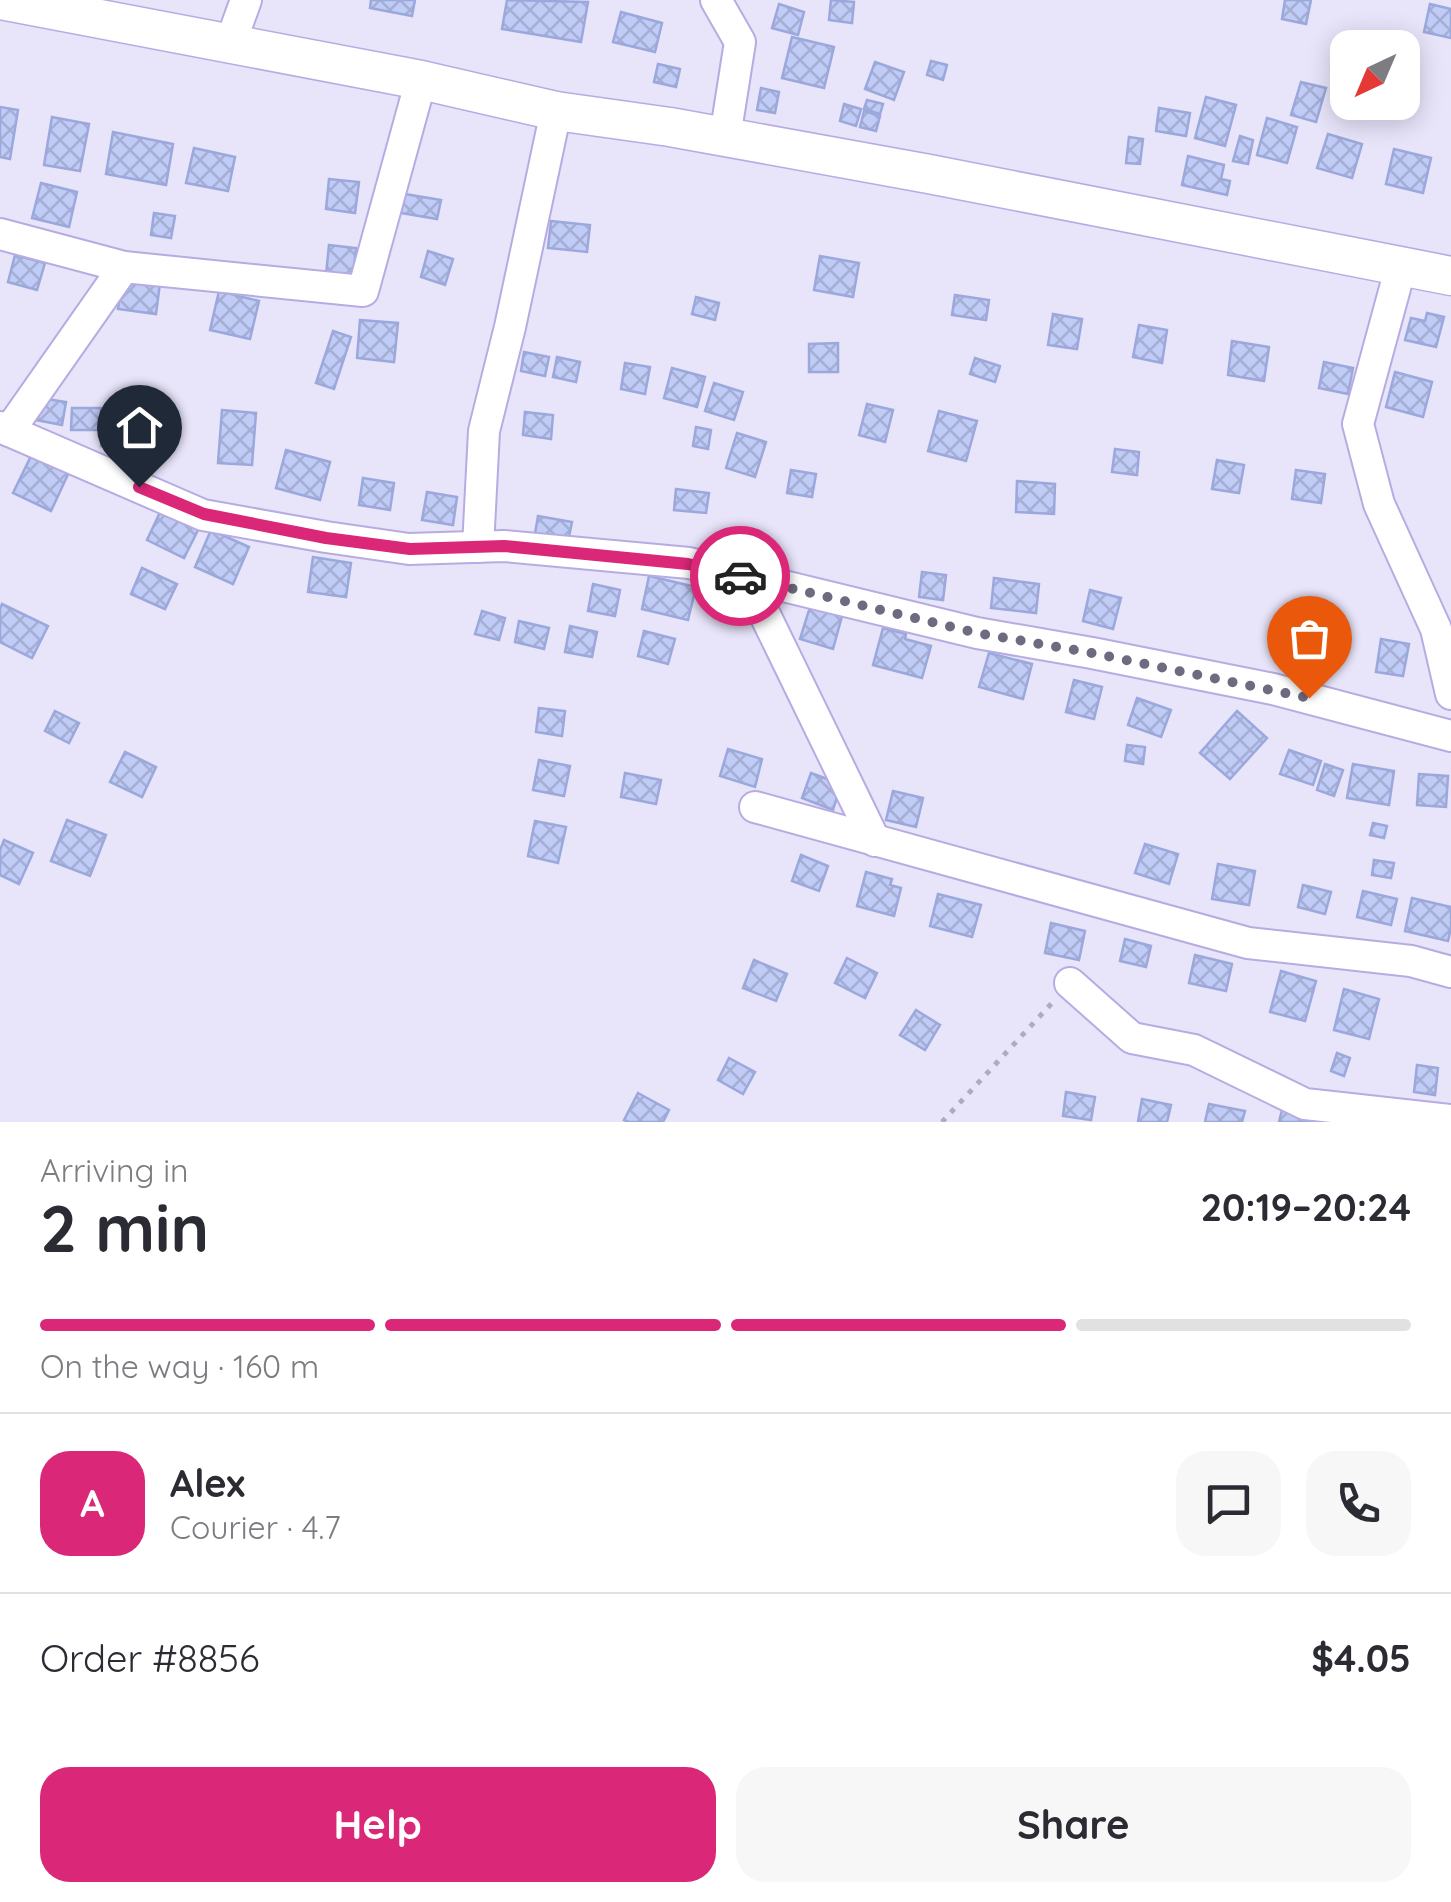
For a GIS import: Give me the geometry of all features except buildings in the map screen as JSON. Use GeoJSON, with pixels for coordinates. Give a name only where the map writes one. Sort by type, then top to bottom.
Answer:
{"type":"FeatureCollection","features":[{"type":"Feature","properties":{"kind":"street"},"geometry":{"type":"LineString","coordinates":[[0,0],[421,80],[556,111],[948,178],[1451,276]]}},
{"type":"Feature","properties":{"kind":"street"},"geometry":{"type":"LineString","coordinates":[[230,44],[246,0]]}},
{"type":"Feature","properties":{"kind":"street"},"geometry":{"type":"LineString","coordinates":[[716,0],[740,42],[726,138]]}},
{"type":"Feature","properties":{"kind":"street"},"geometry":{"type":"LineString","coordinates":[[0,234],[124,267],[363,291],[421,80]]}},
{"type":"Feature","properties":{"kind":"street"},"geometry":{"type":"LineString","coordinates":[[478,547],[484,431],[556,111]]}},
{"type":"Feature","properties":{"kind":"street"},"geometry":{"type":"LineString","coordinates":[[1401,266],[1358,424],[1379,504],[1436,629],[1451,694]]}},
{"type":"Feature","properties":{"kind":"street"},"geometry":{"type":"LineString","coordinates":[[124,267],[5,429],[204,514],[326,538],[410,549],[504,546],[688,564],[977,633],[1273,689],[1451,736]]}},
{"type":"Feature","properties":{"kind":"street"},"geometry":{"type":"LineString","coordinates":[[747,578],[875,842]]}},
{"type":"Feature","properties":{"kind":"street"},"geometry":{"type":"LineString","coordinates":[[755,807],[1248,943],[1410,961],[1451,972]]}},
{"type":"Feature","properties":{"kind":"street"},"geometry":{"type":"LineString","coordinates":[[1070,983],[1132,1038],[1194,1050],[1305,1104],[1391,1118],[1451,1120]]}},
{"type":"Feature","properties":{"kind":"path"},"geometry":{"type":"LineString","coordinates":[[942,1122],[1070,983]]}},
{"type":"Feature","properties":{"kind":"way so far"},"geometry":{"type":"LineString","coordinates":[[740,576],[977,633],[1309,698]]}},
{"type":"Feature","properties":{"kind":"route"},"geometry":{"type":"LineString","coordinates":[[139,487],[204,514],[326,538],[410,549],[504,546],[688,564],[740,576]]}}]}
